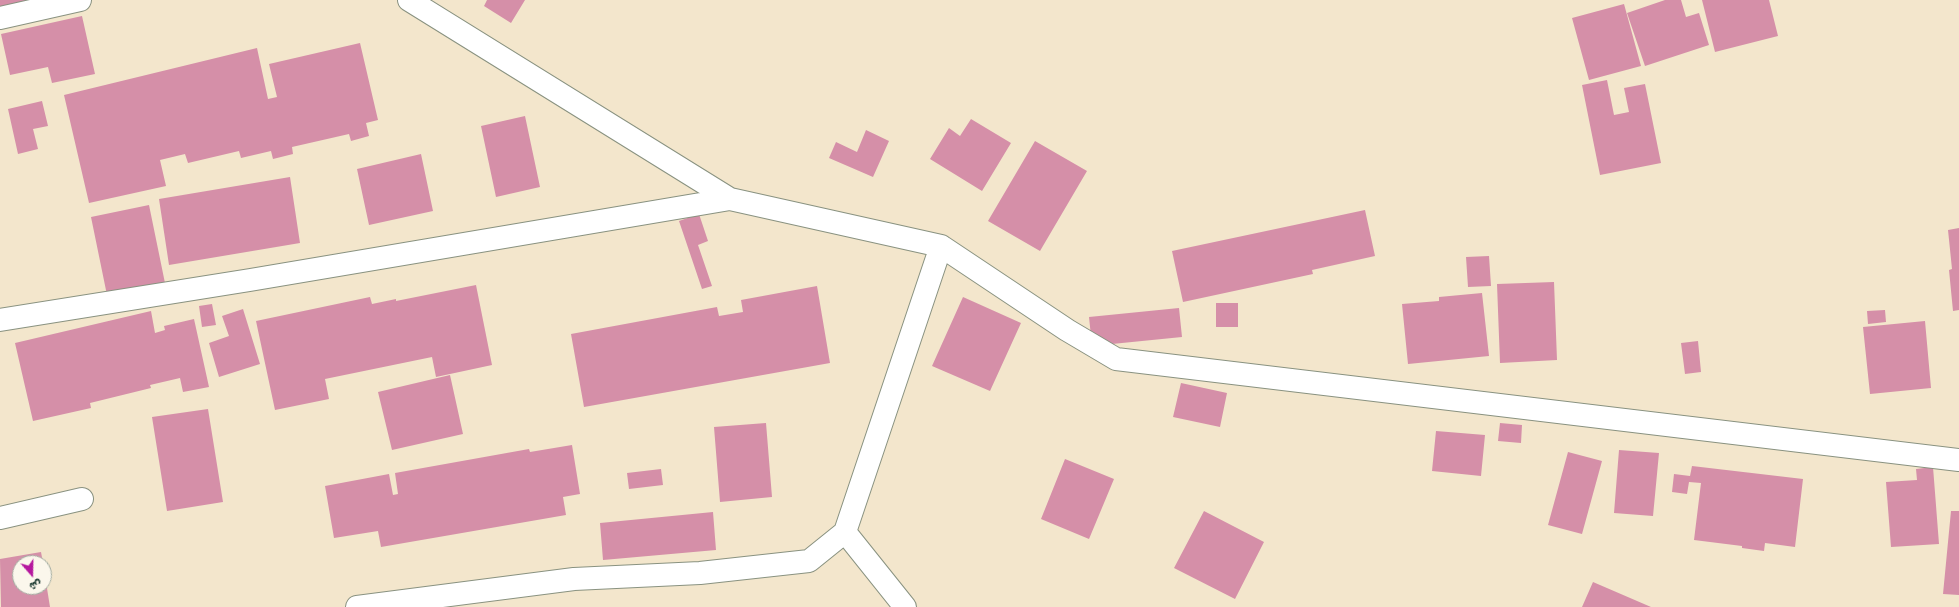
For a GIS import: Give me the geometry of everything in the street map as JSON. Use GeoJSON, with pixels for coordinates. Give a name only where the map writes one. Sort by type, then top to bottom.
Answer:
{"type":"FeatureCollection","features":[{"type":"Feature","properties":{"kind":"street"},"geometry":{"type":"LineString","coordinates":[[0,18],[80,0]]}},
{"type":"Feature","properties":{"kind":"street"},"geometry":{"type":"LineString","coordinates":[[409,0],[730,199],[941,246],[1067,330],[1116,359],[1959,460]]}},
{"type":"Feature","properties":{"kind":"street"},"geometry":{"type":"LineString","coordinates":[[0,320],[258,279],[730,199]]}},
{"type":"Feature","properties":{"kind":"street"},"geometry":{"type":"LineString","coordinates":[[357,607],[574,579],[700,574],[809,561],[845,532],[941,246]]}},
{"type":"Feature","properties":{"kind":"street"},"geometry":{"type":"LineString","coordinates":[[0,518],[82,499]]}},
{"type":"Feature","properties":{"kind":"street"},"geometry":{"type":"LineString","coordinates":[[845,532],[905,607]]}},
{"type":"Feature","properties":{"kind":"building"},"geometry":{"type":"Polygon","coordinates":[[[0,0],[46,0],[0,11],[0,0]]]}},
{"type":"Feature","properties":{"kind":"building"},"geometry":{"type":"Polygon","coordinates":[[[487,0],[525,0],[511,23],[484,6],[487,0]]]}},
{"type":"Feature","properties":{"kind":"building"},"geometry":{"type":"Polygon","coordinates":[[[1665,0],[1681,0],[1686,17],[1699,13],[1709,45],[1645,66],[1627,13],[1665,0]]]}},
{"type":"Feature","properties":{"kind":"building"},"geometry":{"type":"Polygon","coordinates":[[[1702,0],[1769,0],[1778,36],[1715,52],[1702,0]]]}},
{"type":"Feature","properties":{"kind":"building"},"geometry":{"type":"Polygon","coordinates":[[[1624,4],[1641,66],[1589,80],[1572,18],[1624,4]]]}},
{"type":"Feature","properties":{"kind":"building"},"geometry":{"type":"Polygon","coordinates":[[[82,16],[95,74],[52,83],[48,67],[10,75],[1,34],[82,16]]]}},
{"type":"Feature","properties":{"kind":"building"},"geometry":{"type":"Polygon","coordinates":[[[360,43],[378,120],[366,123],[369,136],[351,141],[349,134],[292,147],[293,154],[273,159],[271,151],[241,158],[239,151],[188,163],[185,154],[160,160],[166,186],[89,203],[64,95],[257,48],[268,99],[277,97],[269,64],[360,43]]]}},
{"type":"Feature","properties":{"kind":"building"},"geometry":{"type":"Polygon","coordinates":[[[1607,80],[1614,115],[1629,112],[1624,88],[1645,84],[1661,163],[1600,175],[1582,85],[1607,80]]]}},
{"type":"Feature","properties":{"kind":"building"},"geometry":{"type":"Polygon","coordinates":[[[42,101],[48,126],[33,129],[38,149],[18,154],[8,109],[42,101]]]}},
{"type":"Feature","properties":{"kind":"building"},"geometry":{"type":"Polygon","coordinates":[[[525,116],[540,187],[496,197],[481,126],[525,116]]]}},
{"type":"Feature","properties":{"kind":"building"},"geometry":{"type":"Polygon","coordinates":[[[971,119],[1011,143],[982,191],[930,159],[949,128],[960,136],[971,119]]]}},
{"type":"Feature","properties":{"kind":"building"},"geometry":{"type":"Polygon","coordinates":[[[866,130],[889,141],[873,177],[829,158],[836,142],[857,152],[866,130]]]}},
{"type":"Feature","properties":{"kind":"building"},"geometry":{"type":"Polygon","coordinates":[[[1035,141],[1087,171],[1040,251],[988,221],[1035,141]]]}},
{"type":"Feature","properties":{"kind":"building"},"geometry":{"type":"Polygon","coordinates":[[[421,154],[433,211],[369,225],[357,169],[421,154]]]}},
{"type":"Feature","properties":{"kind":"building"},"geometry":{"type":"Polygon","coordinates":[[[290,177],[300,243],[169,265],[159,199],[290,177]]]}},
{"type":"Feature","properties":{"kind":"building"},"geometry":{"type":"Polygon","coordinates":[[[149,205],[166,288],[108,300],[91,217],[149,205]]]}},
{"type":"Feature","properties":{"kind":"building"},"geometry":{"type":"Polygon","coordinates":[[[1365,210],[1375,256],[1312,270],[1313,274],[1183,302],[1172,251],[1365,210]]]}},
{"type":"Feature","properties":{"kind":"building"},"geometry":{"type":"Polygon","coordinates":[[[699,214],[708,241],[698,245],[712,286],[702,289],[679,221],[699,214]]]}},
{"type":"Feature","properties":{"kind":"building"},"geometry":{"type":"Polygon","coordinates":[[[1959,228],[1959,310],[1953,311],[1949,270],[1952,269],[1948,230],[1959,228]]]}},
{"type":"Feature","properties":{"kind":"building"},"geometry":{"type":"Polygon","coordinates":[[[1489,256],[1491,286],[1468,287],[1466,257],[1489,256]]]}},
{"type":"Feature","properties":{"kind":"building"},"geometry":{"type":"Polygon","coordinates":[[[1554,282],[1557,360],[1500,363],[1497,284],[1554,282]]]}},
{"type":"Feature","properties":{"kind":"building"},"geometry":{"type":"Polygon","coordinates":[[[476,285],[492,365],[436,377],[432,357],[325,379],[329,399],[275,410],[256,321],[370,297],[372,304],[396,299],[396,301],[476,285]]]}},
{"type":"Feature","properties":{"kind":"building"},"geometry":{"type":"Polygon","coordinates":[[[817,286],[830,363],[584,407],[571,334],[717,307],[719,316],[743,312],[741,300],[817,286]]]}},
{"type":"Feature","properties":{"kind":"building"},"geometry":{"type":"Polygon","coordinates":[[[1482,293],[1489,356],[1408,364],[1402,304],[1439,301],[1439,297],[1482,293]]]}},
{"type":"Feature","properties":{"kind":"building"},"geometry":{"type":"Polygon","coordinates":[[[963,297],[1021,323],[990,391],[932,366],[963,297]]]}},
{"type":"Feature","properties":{"kind":"building"},"geometry":{"type":"Polygon","coordinates":[[[1216,303],[1238,303],[1238,327],[1216,327],[1216,303]]]}},
{"type":"Feature","properties":{"kind":"building"},"geometry":{"type":"Polygon","coordinates":[[[212,304],[216,325],[202,327],[199,306],[212,304]]]}},
{"type":"Feature","properties":{"kind":"building"},"geometry":{"type":"Polygon","coordinates":[[[1179,308],[1182,337],[1092,346],[1089,317],[1179,308]]]}},
{"type":"Feature","properties":{"kind":"building"},"geometry":{"type":"Polygon","coordinates":[[[243,309],[260,364],[219,377],[209,343],[229,336],[222,316],[243,309]]]}},
{"type":"Feature","properties":{"kind":"building"},"geometry":{"type":"Polygon","coordinates":[[[1885,310],[1886,322],[1868,324],[1867,311],[1885,310]]]}},
{"type":"Feature","properties":{"kind":"building"},"geometry":{"type":"Polygon","coordinates":[[[151,311],[155,333],[165,330],[164,326],[194,319],[209,387],[183,392],[180,378],[150,385],[151,388],[90,403],[91,408],[33,421],[15,343],[151,311]]]}},
{"type":"Feature","properties":{"kind":"building"},"geometry":{"type":"Polygon","coordinates":[[[1925,321],[1931,388],[1870,394],[1863,327],[1925,321]]]}},
{"type":"Feature","properties":{"kind":"building"},"geometry":{"type":"Polygon","coordinates":[[[1698,341],[1701,372],[1685,374],[1681,343],[1698,341]]]}},
{"type":"Feature","properties":{"kind":"building"},"geometry":{"type":"Polygon","coordinates":[[[450,375],[463,434],[392,450],[378,392],[450,375]]]}},
{"type":"Feature","properties":{"kind":"building"},"geometry":{"type":"Polygon","coordinates":[[[1181,383],[1227,393],[1220,427],[1173,417],[1181,383]]]}},
{"type":"Feature","properties":{"kind":"building"},"geometry":{"type":"Polygon","coordinates":[[[208,409],[223,502],[167,511],[152,417],[208,409]]]}},
{"type":"Feature","properties":{"kind":"building"},"geometry":{"type":"Polygon","coordinates":[[[766,423],[772,497],[720,502],[714,427],[766,423]]]}},
{"type":"Feature","properties":{"kind":"building"},"geometry":{"type":"Polygon","coordinates":[[[1500,423],[1522,425],[1521,443],[1498,441],[1500,423]]]}},
{"type":"Feature","properties":{"kind":"building"},"geometry":{"type":"Polygon","coordinates":[[[1436,431],[1485,435],[1481,476],[1432,471],[1436,431]]]}},
{"type":"Feature","properties":{"kind":"building"},"geometry":{"type":"Polygon","coordinates":[[[572,445],[580,494],[563,497],[566,515],[381,547],[378,531],[334,538],[325,486],[389,474],[393,495],[398,494],[395,473],[529,449],[530,452],[572,445]]]}},
{"type":"Feature","properties":{"kind":"building"},"geometry":{"type":"Polygon","coordinates":[[[1619,450],[1659,453],[1653,516],[1614,513],[1619,450]]]}},
{"type":"Feature","properties":{"kind":"building"},"geometry":{"type":"Polygon","coordinates":[[[1568,452],[1602,461],[1582,534],[1548,525],[1568,452]]]}},
{"type":"Feature","properties":{"kind":"building"},"geometry":{"type":"Polygon","coordinates":[[[1065,459],[1114,479],[1089,539],[1041,519],[1065,459]]]}},
{"type":"Feature","properties":{"kind":"building"},"geometry":{"type":"Polygon","coordinates":[[[1692,466],[1803,479],[1795,547],[1765,543],[1764,551],[1742,548],[1742,546],[1694,540],[1701,483],[1689,482],[1687,494],[1672,492],[1674,474],[1690,476],[1692,466]]]}},
{"type":"Feature","properties":{"kind":"building"},"geometry":{"type":"Polygon","coordinates":[[[1933,467],[1939,544],[1891,547],[1886,482],[1917,480],[1916,469],[1933,467]]]}},
{"type":"Feature","properties":{"kind":"building"},"geometry":{"type":"Polygon","coordinates":[[[661,469],[663,485],[629,489],[627,473],[661,469]]]}},
{"type":"Feature","properties":{"kind":"building"},"geometry":{"type":"Polygon","coordinates":[[[1204,511],[1264,542],[1235,599],[1174,568],[1204,511]]]}},
{"type":"Feature","properties":{"kind":"building"},"geometry":{"type":"Polygon","coordinates":[[[1951,511],[1959,511],[1959,595],[1943,594],[1951,511]]]}},
{"type":"Feature","properties":{"kind":"building"},"geometry":{"type":"Polygon","coordinates":[[[713,512],[716,550],[603,560],[600,523],[713,512]]]}},
{"type":"Feature","properties":{"kind":"building"},"geometry":{"type":"Polygon","coordinates":[[[41,552],[42,555],[23,555],[41,552]]]}},
{"type":"Feature","properties":{"kind":"building"},"geometry":{"type":"Polygon","coordinates":[[[12,557],[12,595],[48,595],[50,607],[1,607],[0,559],[12,557]]]}},
{"type":"Feature","properties":{"kind":"building"},"geometry":{"type":"Polygon","coordinates":[[[1593,582],[1651,607],[1582,607],[1593,582]]]}}]}
